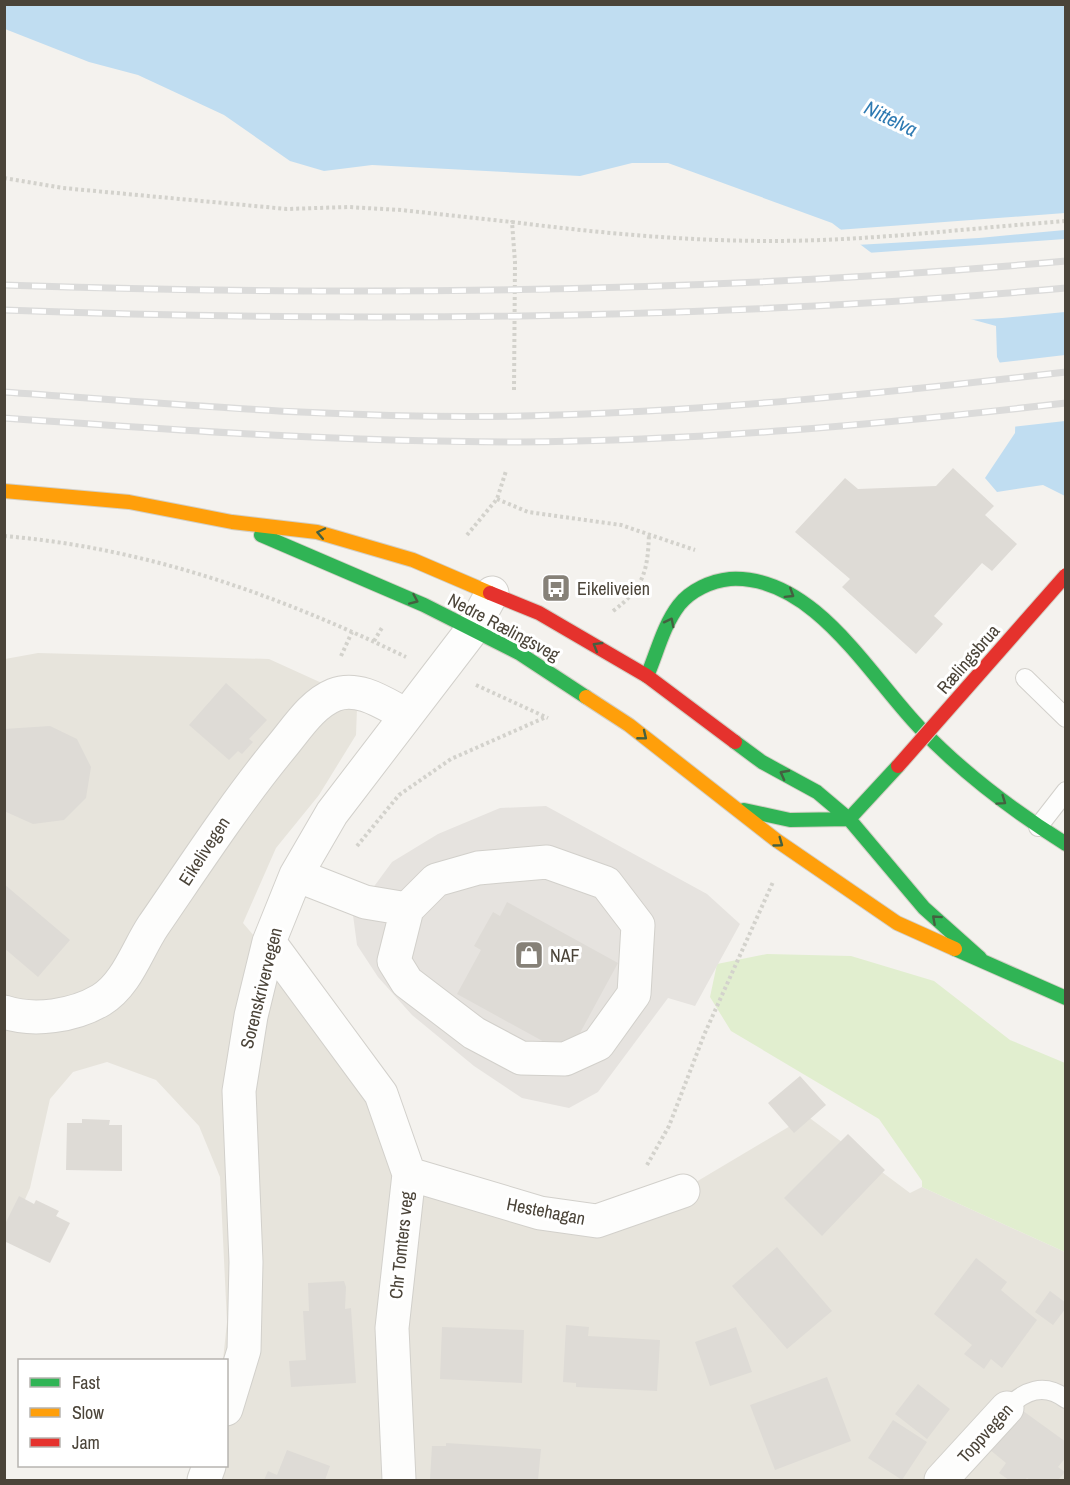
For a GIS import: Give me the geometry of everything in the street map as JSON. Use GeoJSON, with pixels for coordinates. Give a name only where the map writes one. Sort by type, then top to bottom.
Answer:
{"type":"FeatureCollection","features":[{"type":"Feature","properties":{"kind":"main road","name":"Nedre Rælingsveg"},"geometry":{"type":"LineString","coordinates":[[4,491],[129,502],[232,522],[317,532],[377,548],[447,573],[576,633],[647,676],[762,762],[817,792],[849,819],[924,908],[980,958]]}},
{"type":"Feature","properties":{"kind":"main road","name":"Nedre Rælingsveg"},"geometry":{"type":"LineString","coordinates":[[232,522],[397,592],[562,679],[629,725],[831,880],[897,923],[980,958],[1065,998]]}},
{"type":"Feature","properties":{"kind":"main road","name":"Rælingsbrua"},"geometry":{"type":"LineString","coordinates":[[849,819],[1065,575]]}},
{"type":"Feature","properties":{"kind":"main road"},"geometry":{"type":"LineString","coordinates":[[647,676],[679,605],[695,591],[712,582],[735,578],[757,579],[784,590],[814,610],[890,696],[956,764],[988,792],[1065,844]]}},
{"type":"Feature","properties":{"kind":"main road","name":"Nedre Rælingsveg"},"geometry":{"type":"LineString","coordinates":[[733,807],[790,820],[849,819]]}},
{"type":"Feature","properties":{"kind":"street","name":"Sorenskrivervegen"},"geometry":{"type":"LineString","coordinates":[[228,1402],[244,1350],[246,1262],[239,1091],[251,1016],[269,942],[296,875],[332,813],[472,630],[492,593]]}},
{"type":"Feature","properties":{"kind":"street","name":"Eikelivegen"},"geometry":{"type":"LineString","coordinates":[[4,1012],[15,1015],[47,1016],[74,1012],[102,999],[125,974],[152,928],[186,880],[220,824],[255,779],[320,704],[335,695],[366,694],[406,715]]}},
{"type":"Feature","properties":{"kind":"street"},"geometry":{"type":"LineString","coordinates":[[547,862],[606,883],[638,925],[634,994],[598,1044],[565,1059],[521,1058],[474,1033],[407,982],[394,961],[407,909],[436,880],[478,868],[547,862]]}},
{"type":"Feature","properties":{"kind":"street"},"geometry":{"type":"LineString","coordinates":[[296,875],[365,903],[407,909]]}},
{"type":"Feature","properties":{"kind":"street","name":"Chr Tomters veg"},"geometry":{"type":"LineString","coordinates":[[269,942],[381,1094],[408,1174],[392,1328],[399,1480]]}},
{"type":"Feature","properties":{"kind":"street","name":"Hestehagan"},"geometry":{"type":"LineString","coordinates":[[408,1174],[540,1213],[597,1221],[682,1191]]}},
{"type":"Feature","properties":{"kind":"street","name":"Toppvegen"},"geometry":{"type":"LineString","coordinates":[[941,1480],[1007,1408]]}},
{"type":"Feature","properties":{"kind":"lane"},"geometry":{"type":"LineString","coordinates":[[1025,678],[1065,718]]}},
{"type":"Feature","properties":{"kind":"lane"},"geometry":{"type":"LineString","coordinates":[[1038,827],[1065,791]]}},
{"type":"Feature","properties":{"kind":"lane","name":"Toppvegen"},"geometry":{"type":"LineString","coordinates":[[1007,1408],[1021,1394],[1032,1390],[1058,1393],[1065,1399]]}},
{"type":"Feature","properties":{"kind":"path"},"geometry":{"type":"LineString","coordinates":[[4,178],[63,188],[287,209],[348,207],[401,210],[664,238],[822,240],[1065,220]]}},
{"type":"Feature","properties":{"kind":"path"},"geometry":{"type":"LineString","coordinates":[[512,222],[515,262],[514,390]]}},
{"type":"Feature","properties":{"kind":"path"},"geometry":{"type":"LineString","coordinates":[[467,535],[496,499],[506,471]]}},
{"type":"Feature","properties":{"kind":"path"},"geometry":{"type":"LineString","coordinates":[[496,499],[528,512],[621,525],[649,533],[702,553],[735,578]]}},
{"type":"Feature","properties":{"kind":"path"},"geometry":{"type":"LineString","coordinates":[[613,611],[642,582],[647,567],[649,533]]}},
{"type":"Feature","properties":{"kind":"path"},"geometry":{"type":"LineString","coordinates":[[4,536],[140,556],[234,584],[352,632],[411,659]]}},
{"type":"Feature","properties":{"kind":"path"},"geometry":{"type":"LineString","coordinates":[[347,643],[352,632]]}},
{"type":"Feature","properties":{"kind":"path"},"geometry":{"type":"LineString","coordinates":[[356,848],[399,795],[450,759],[546,717]]}},
{"type":"Feature","properties":{"kind":"path"},"geometry":{"type":"LineString","coordinates":[[621,1213],[669,1126],[704,1035],[776,876]]}},
{"type":"Feature","properties":{"kind":"shaded area"},"geometry":{"type":"Polygon","coordinates":[[[38,653],[269,659],[324,684],[357,708],[356,735],[319,795],[276,848],[243,923],[351,1049],[405,1161],[492,1202],[654,1207],[807,1116],[910,1193],[922,1187],[1065,1252],[1065,1480],[197,1480],[201,1467],[228,1467],[228,1359],[223,1359],[227,1322],[220,1177],[199,1126],[156,1080],[107,1062],[73,1072],[50,1099],[30,1188],[5,1245],[5,659],[38,653]]]}},
{"type":"Feature","properties":{"kind":"shaded area"},"geometry":{"type":"Polygon","coordinates":[[[546,806],[707,894],[740,924],[695,1006],[668,998],[598,1092],[569,1108],[522,1098],[474,1066],[412,1015],[378,977],[357,945],[353,915],[392,862],[438,834],[500,808],[546,806]]]}},
{"type":"Feature","properties":{"kind":"green space"},"geometry":{"type":"Polygon","coordinates":[[[767,954],[851,956],[934,981],[1010,1040],[1065,1063],[1065,1252],[922,1187],[922,1181],[879,1119],[731,1031],[710,997],[717,964],[767,954]]]}},
{"type":"Feature","properties":{"kind":"water","name":"Nittelva"},"geometry":{"type":"Polygon","coordinates":[[[4,5],[1065,5],[1065,496],[1043,485],[997,492],[985,478],[1015,433],[1016,396],[997,357],[996,326],[952,314],[832,223],[668,163],[632,163],[580,176],[372,165],[324,171],[290,161],[224,115],[138,75],[89,62],[5,29],[4,5]]]}},
{"type":"Feature","properties":{"kind":"pier"},"geometry":{"type":"Polygon","coordinates":[[[1065,213],[1065,230],[979,238],[856,245],[837,230],[1065,213]]]}},
{"type":"Feature","properties":{"kind":"pier"},"geometry":{"type":"Polygon","coordinates":[[[1065,239],[1065,312],[1002,318],[965,320],[951,317],[867,253],[1065,239]]]}},
{"type":"Feature","properties":{"kind":"pier"},"geometry":{"type":"Polygon","coordinates":[[[1065,355],[1065,421],[1012,427],[1013,397],[996,363],[1065,355]]]}},
{"type":"Feature","properties":{"kind":"building"},"geometry":{"type":"Polygon","coordinates":[[[953,468],[994,506],[985,515],[1017,544],[992,571],[982,563],[934,616],[943,624],[916,654],[842,587],[850,579],[795,532],[845,478],[858,489],[936,486],[953,468]]]}},
{"type":"Feature","properties":{"kind":"building"},"geometry":{"type":"Polygon","coordinates":[[[226,683],[267,720],[249,739],[253,742],[242,754],[238,751],[229,760],[189,725],[226,683]]]}},
{"type":"Feature","properties":{"kind":"building"},"geometry":{"type":"Polygon","coordinates":[[[50,726],[77,739],[91,767],[86,798],[64,820],[33,824],[4,811],[4,729],[50,726]]]}},
{"type":"Feature","properties":{"kind":"building"},"geometry":{"type":"Polygon","coordinates":[[[4,884],[70,940],[38,977],[4,948],[4,884]]]}},
{"type":"Feature","properties":{"kind":"building"},"geometry":{"type":"Polygon","coordinates":[[[507,902],[618,963],[568,1055],[457,994],[481,950],[474,946],[493,912],[500,916],[507,902]]]}},
{"type":"Feature","properties":{"kind":"building"},"geometry":{"type":"Polygon","coordinates":[[[800,1076],[826,1105],[794,1133],[768,1103],[800,1076]]]}},
{"type":"Feature","properties":{"kind":"building"},"geometry":{"type":"Polygon","coordinates":[[[82,1119],[110,1120],[109,1125],[122,1125],[122,1171],[66,1170],[67,1123],[82,1123],[82,1119]]]}},
{"type":"Feature","properties":{"kind":"building"},"geometry":{"type":"Polygon","coordinates":[[[848,1134],[885,1170],[822,1236],[784,1198],[848,1134]]]}},
{"type":"Feature","properties":{"kind":"building"},"geometry":{"type":"Polygon","coordinates":[[[19,1196],[34,1204],[36,1200],[59,1211],[56,1216],[70,1223],[50,1263],[4,1241],[4,1226],[19,1196]]]}},
{"type":"Feature","properties":{"kind":"building"},"geometry":{"type":"Polygon","coordinates":[[[777,1247],[832,1311],[787,1349],[732,1286],[777,1247]]]}},
{"type":"Feature","properties":{"kind":"building"},"geometry":{"type":"Polygon","coordinates":[[[976,1258],[1007,1282],[1001,1290],[1037,1320],[1002,1368],[991,1359],[984,1369],[964,1354],[972,1345],[934,1314],[976,1258]]]}},
{"type":"Feature","properties":{"kind":"building"},"geometry":{"type":"Polygon","coordinates":[[[344,1281],[345,1309],[351,1308],[356,1383],[291,1387],[289,1361],[306,1360],[303,1311],[309,1311],[308,1283],[344,1281]]]}},
{"type":"Feature","properties":{"kind":"building"},"geometry":{"type":"Polygon","coordinates":[[[1050,1291],[1066,1303],[1066,1308],[1053,1325],[1035,1312],[1050,1291]]]}},
{"type":"Feature","properties":{"kind":"building"},"geometry":{"type":"Polygon","coordinates":[[[566,1325],[589,1327],[588,1336],[660,1340],[657,1391],[576,1387],[576,1383],[563,1382],[566,1325]]]}},
{"type":"Feature","properties":{"kind":"building"},"geometry":{"type":"Polygon","coordinates":[[[442,1327],[524,1330],[522,1383],[440,1379],[442,1327]]]}},
{"type":"Feature","properties":{"kind":"building"},"geometry":{"type":"Polygon","coordinates":[[[736,1327],[752,1372],[710,1386],[695,1342],[736,1327]]]}},
{"type":"Feature","properties":{"kind":"building"},"geometry":{"type":"Polygon","coordinates":[[[827,1377],[851,1441],[775,1470],[750,1405],[827,1377]]]}},
{"type":"Feature","properties":{"kind":"building"},"geometry":{"type":"Polygon","coordinates":[[[918,1384],[950,1409],[927,1439],[895,1414],[918,1384]]]}},
{"type":"Feature","properties":{"kind":"building"},"geometry":{"type":"Polygon","coordinates":[[[1019,1408],[1066,1442],[1066,1457],[1058,1467],[1065,1472],[1058,1480],[1030,1480],[1027,1478],[1009,1480],[999,1473],[1006,1463],[989,1449],[1019,1408]]]}},
{"type":"Feature","properties":{"kind":"building"},"geometry":{"type":"Polygon","coordinates":[[[893,1420],[927,1442],[902,1480],[868,1458],[893,1420]]]}},
{"type":"Feature","properties":{"kind":"building"},"geometry":{"type":"Polygon","coordinates":[[[446,1443],[541,1449],[538,1480],[430,1480],[432,1446],[446,1446],[446,1443]]]}},
{"type":"Feature","properties":{"kind":"building"},"geometry":{"type":"Polygon","coordinates":[[[287,1450],[330,1466],[325,1480],[264,1480],[268,1471],[277,1475],[287,1450]]]}},
{"type":"Feature","properties":{"kind":"railway"},"geometry":{"type":"LineString","coordinates":[[4,285],[270,291],[535,290],[801,280],[1066,261]]}},
{"type":"Feature","properties":{"kind":"railway"},"geometry":{"type":"LineString","coordinates":[[4,310],[270,317],[535,316],[801,307],[1066,288]]}},
{"type":"Feature","properties":{"kind":"railway"},"geometry":{"type":"LineString","coordinates":[[4,392],[328,413],[457,417],[522,416],[726,406],[1066,372]]}},
{"type":"Feature","properties":{"kind":"railway"},"geometry":{"type":"LineString","coordinates":[[4,418],[324,438],[517,442],[723,435],[929,418],[1066,403]]}},
{"type":"Feature","properties":{"kind":"traffic: fast"},"geometry":{"type":"LineString","coordinates":[[261,535],[424,605],[519,653],[586,697]]}},
{"type":"Feature","properties":{"kind":"traffic: fast"},"geometry":{"type":"LineString","coordinates":[[647,676],[673,613],[695,591],[709,584],[730,579],[760,582],[788,593],[813,610],[837,632],[920,728],[954,761],[1008,804],[1066,844]]}},
{"type":"Feature","properties":{"kind":"traffic: fast"},"geometry":{"type":"LineString","coordinates":[[735,742],[762,762],[817,792],[849,819],[924,908],[980,958]]}},
{"type":"Feature","properties":{"kind":"traffic: fast"},"geometry":{"type":"LineString","coordinates":[[744,810],[790,820],[849,819],[898,766]]}},
{"type":"Feature","properties":{"kind":"traffic: fast"},"geometry":{"type":"LineString","coordinates":[[955,949],[1066,998]]}},
{"type":"Feature","properties":{"kind":"traffic: slow"},"geometry":{"type":"LineString","coordinates":[[4,491],[129,502],[232,522],[317,532],[413,560],[490,593]]}},
{"type":"Feature","properties":{"kind":"traffic: slow"},"geometry":{"type":"LineString","coordinates":[[586,697],[629,725],[776,840],[897,923],[955,949]]}},
{"type":"Feature","properties":{"kind":"traffic: jam"},"geometry":{"type":"LineString","coordinates":[[898,766],[1066,575]]}},
{"type":"Feature","properties":{"kind":"traffic: jam"},"geometry":{"type":"LineString","coordinates":[[490,593],[539,613],[647,676],[735,742]]}},
{"type":"Feature","properties":{"kind":"place","name":"Eikeliveien"},"geometry":{"type":"Point","coordinates":[556,588]}},
{"type":"Feature","properties":{"kind":"place","name":"NAF"},"geometry":{"type":"Point","coordinates":[529,955]}}]}
